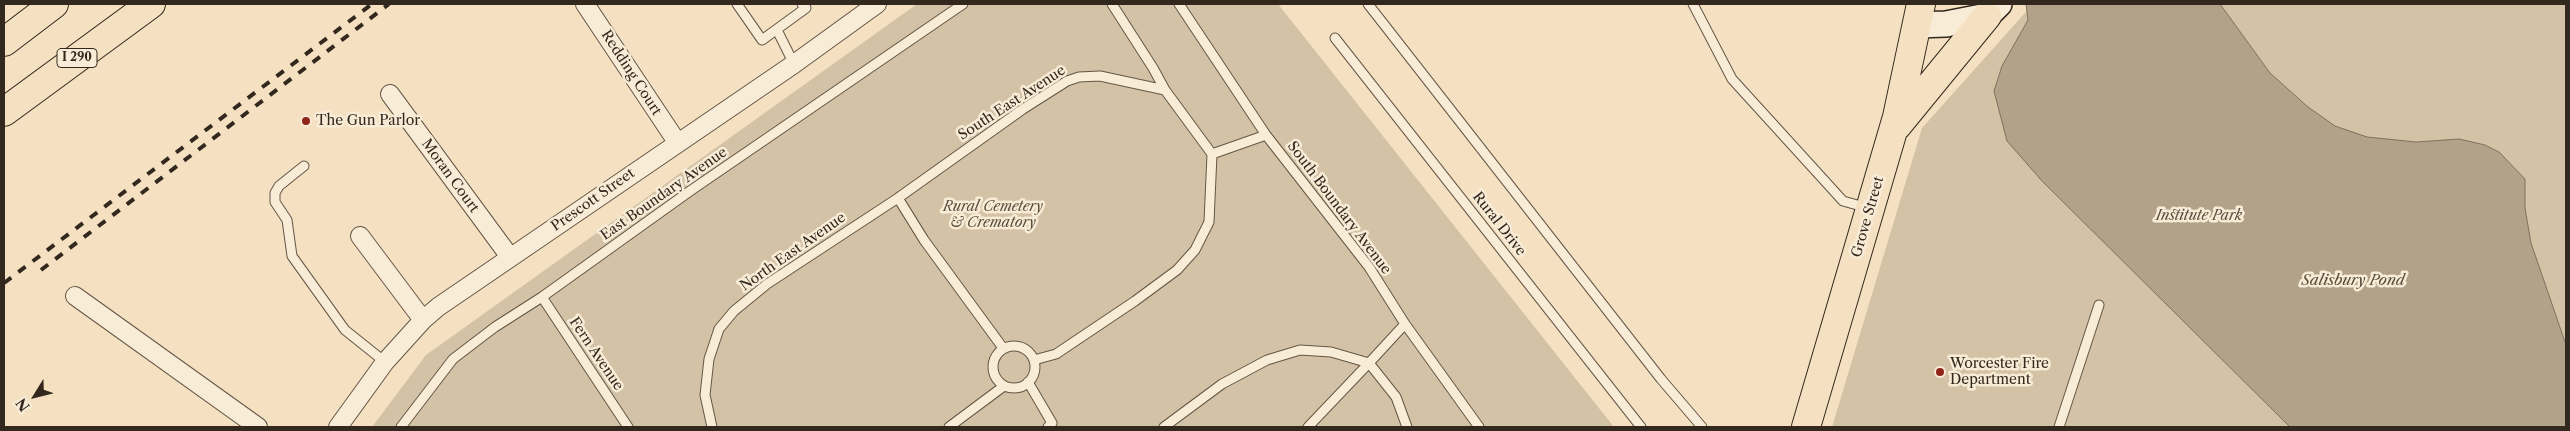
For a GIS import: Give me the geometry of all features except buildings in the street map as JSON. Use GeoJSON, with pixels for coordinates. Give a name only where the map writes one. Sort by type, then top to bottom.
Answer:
{"type":"FeatureCollection","features":[{"type":"Feature","properties":{"kind":"main road"},"geometry":{"type":"LineString","coordinates":[[4,42],[54,4]]}},
{"type":"Feature","properties":{"kind":"main road","name":"I 290"},"geometry":{"type":"LineString","coordinates":[[4,112],[151,4]]}},
{"type":"Feature","properties":{"kind":"main road"},"geometry":{"type":"LineString","coordinates":[[1919,14],[1946,24],[1993,10]]}},
{"type":"Feature","properties":{"kind":"main road"},"geometry":{"type":"LineString","coordinates":[[1893,131],[1993,10]]}},
{"type":"Feature","properties":{"kind":"main road","name":"Grove Street"},"geometry":{"type":"LineString","coordinates":[[1806,427],[1893,131],[1919,14]]}},
{"type":"Feature","properties":{"kind":"street","name":"Redding Court"},"geometry":{"type":"LineString","coordinates":[[585,4],[676,142]]}},
{"type":"Feature","properties":{"kind":"street","name":"Prescott Street"},"geometry":{"type":"LineString","coordinates":[[338,427],[385,362],[423,320],[457,293],[676,142],[794,64],[877,4]]}},
{"type":"Feature","properties":{"kind":"street","name":"Moran Court"},"geometry":{"type":"LineString","coordinates":[[390,94],[510,257]]}},
{"type":"Feature","properties":{"kind":"street"},"geometry":{"type":"LineString","coordinates":[[360,236],[423,320]]}},
{"type":"Feature","properties":{"kind":"street"},"geometry":{"type":"LineString","coordinates":[[75,296],[258,427]]}},
{"type":"Feature","properties":{"kind":"lane"},"geometry":{"type":"LineString","coordinates":[[737,4],[762,40],[806,8],[802,4]]}},
{"type":"Feature","properties":{"kind":"lane","name":"East Boundary Avenue"},"geometry":{"type":"LineString","coordinates":[[401,427],[453,359],[495,327],[542,297],[690,191],[963,4]]}},
{"type":"Feature","properties":{"kind":"lane"},"geometry":{"type":"LineString","coordinates":[[1034,360],[1056,354],[1177,270],[1195,250],[1209,222],[1212,154],[1165,90],[1112,4]]}},
{"type":"Feature","properties":{"kind":"lane","name":"South Boundary Avenue"},"geometry":{"type":"LineString","coordinates":[[1179,4],[1266,135],[1369,268],[1405,324],[1478,427]]}},
{"type":"Feature","properties":{"kind":"lane"},"geometry":{"type":"LineString","coordinates":[[1368,4],[1661,379],[1702,427]]}},
{"type":"Feature","properties":{"kind":"lane"},"geometry":{"type":"LineString","coordinates":[[1693,4],[1732,79],[1843,201],[1871,209]]}},
{"type":"Feature","properties":{"kind":"lane"},"geometry":{"type":"LineString","coordinates":[[777,30],[794,64]]}},
{"type":"Feature","properties":{"kind":"lane","name":"Rural Drive"},"geometry":{"type":"LineString","coordinates":[[1335,38],[1641,427]]}},
{"type":"Feature","properties":{"kind":"lane","name":"South East Avenue"},"geometry":{"type":"LineString","coordinates":[[898,198],[1023,109],[1067,81],[1079,77],[1100,76],[1165,90]]}},
{"type":"Feature","properties":{"kind":"lane"},"geometry":{"type":"LineString","coordinates":[[1212,154],[1266,135]]}},
{"type":"Feature","properties":{"kind":"lane"},"geometry":{"type":"LineString","coordinates":[[304,166],[280,186],[275,193],[275,202],[287,220],[292,256],[346,330],[385,362]]}},
{"type":"Feature","properties":{"kind":"lane"},"geometry":{"type":"LineString","coordinates":[[898,198],[934,255],[1003,348]]}},
{"type":"Feature","properties":{"kind":"lane","name":"North East Avenue"},"geometry":{"type":"LineString","coordinates":[[712,427],[705,395],[709,359],[719,330],[734,311],[767,284],[898,198]]}},
{"type":"Feature","properties":{"kind":"lane","name":"Fern Avenue"},"geometry":{"type":"LineString","coordinates":[[542,297],[628,427]]}},
{"type":"Feature","properties":{"kind":"lane"},"geometry":{"type":"LineString","coordinates":[[2060,427],[2099,305]]}},
{"type":"Feature","properties":{"kind":"lane"},"geometry":{"type":"LineString","coordinates":[[1308,427],[1405,324]]}},
{"type":"Feature","properties":{"kind":"lane"},"geometry":{"type":"LineString","coordinates":[[1015,346],[1027,350],[1034,360],[1034,372],[1028,382],[1017,388],[1004,386],[997,380],[993,372],[993,363],[996,355],[1003,348],[1015,346]]}},
{"type":"Feature","properties":{"kind":"lane"},"geometry":{"type":"LineString","coordinates":[[1164,427],[1222,384],[1267,360],[1300,350],[1331,352],[1369,363],[1396,397],[1407,427]]}},
{"type":"Feature","properties":{"kind":"lane"},"geometry":{"type":"LineString","coordinates":[[1028,382],[1052,424],[1048,427]]}},
{"type":"Feature","properties":{"kind":"lane"},"geometry":{"type":"LineString","coordinates":[[949,427],[1004,386]]}},
{"type":"Feature","properties":{"kind":"green space","name":"Rural Cemetery & Crematory"},"geometry":{"type":"Polygon","coordinates":[[[917,4],[1278,4],[1614,427],[372,427],[426,355],[917,4]]]}},
{"type":"Feature","properties":{"kind":"green space","name":"Institute Park"},"geometry":{"type":"Polygon","coordinates":[[[2033,4],[2566,4],[2566,427],[1832,427],[1922,128],[2033,4]]]}},
{"type":"Feature","properties":{"kind":"water","name":"Salisbury Pond"},"geometry":{"type":"Polygon","coordinates":[[[2026,4],[2220,4],[2270,73],[2308,107],[2335,126],[2367,137],[2416,142],[2459,139],[2485,145],[2499,152],[2525,179],[2525,208],[2531,243],[2566,345],[2566,427],[2290,427],[2042,181],[2007,141],[1994,91],[2002,66],[2028,20],[2026,4]]]}},
{"type":"Feature","properties":{"kind":"railway"},"geometry":{"type":"LineString","coordinates":[[4,283],[372,4]]}},
{"type":"Feature","properties":{"kind":"railway"},"geometry":{"type":"LineString","coordinates":[[41,270],[389,4]]}},
{"type":"Feature","properties":{"kind":"place","name":"The Gun Parlor"},"geometry":{"type":"Point","coordinates":[306,121]}},
{"type":"Feature","properties":{"kind":"place","name":"Worcester Fire Department"},"geometry":{"type":"Point","coordinates":[1940,372]}}]}
